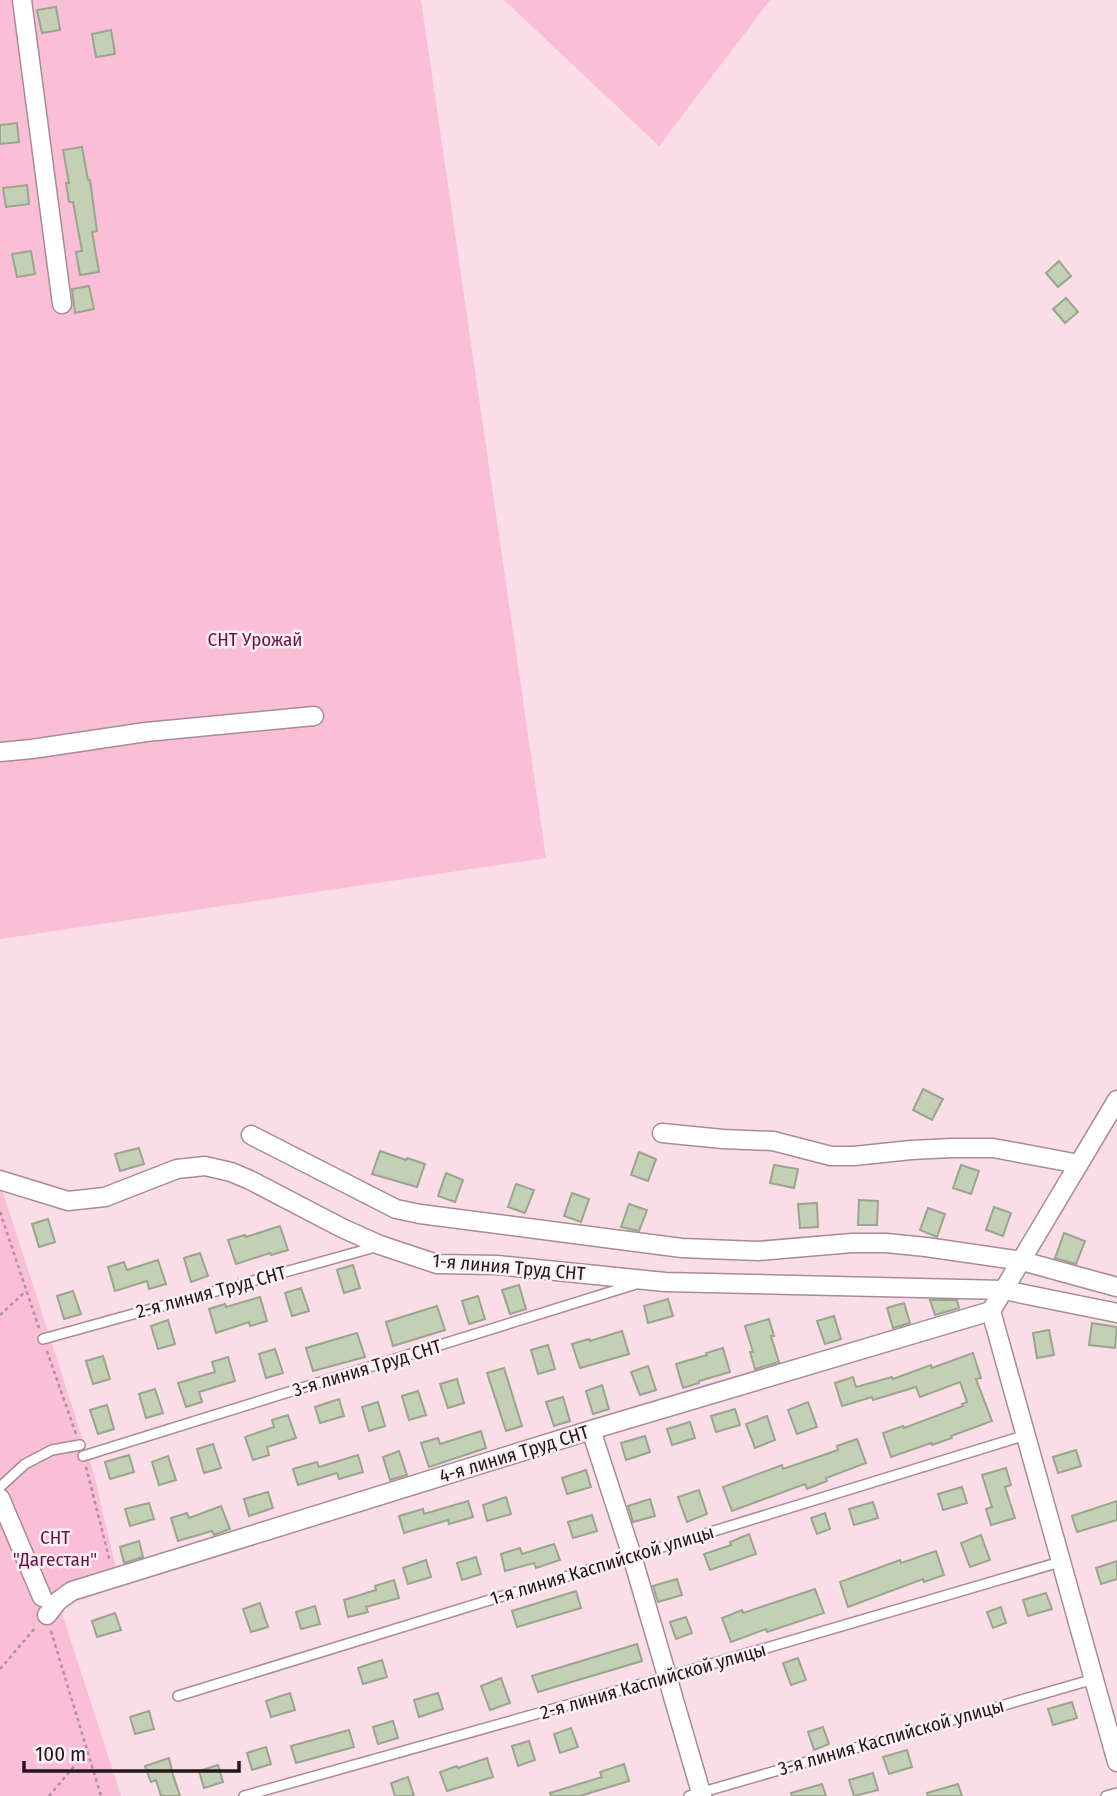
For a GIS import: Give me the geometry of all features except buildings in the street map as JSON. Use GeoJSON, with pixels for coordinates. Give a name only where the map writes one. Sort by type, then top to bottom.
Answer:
{"type":"FeatureCollection","features":[{"type":"Feature","properties":{"kind":"street"},"geometry":{"type":"LineString","coordinates":[[22,0],[62,304]]}},
{"type":"Feature","properties":{"kind":"street"},"geometry":{"type":"LineString","coordinates":[[0,752],[146,732],[314,716]]}},
{"type":"Feature","properties":{"kind":"street"},"geometry":{"type":"LineString","coordinates":[[1117,1100],[991,1311],[1117,1762]]}},
{"type":"Feature","properties":{"kind":"street"},"geometry":{"type":"LineString","coordinates":[[662,1133],[773,1141],[831,1156],[993,1148],[1079,1164]]}},
{"type":"Feature","properties":{"kind":"street"},"geometry":{"type":"LineString","coordinates":[[251,1135],[396,1209],[420,1214],[681,1248],[758,1251],[852,1243],[886,1243],[1022,1261],[1117,1287]]}},
{"type":"Feature","properties":{"kind":"street","name":"1-я линия Труд СНТ"},"geometry":{"type":"LineString","coordinates":[[0,1180],[68,1201],[105,1197],[177,1169],[205,1166],[250,1180],[380,1245],[437,1264],[497,1265],[651,1280],[1004,1290],[1117,1313]]}},
{"type":"Feature","properties":{"kind":"street","name":"4-я линия Труд СНТ"},"geometry":{"type":"LineString","coordinates":[[44,1606],[58,1601],[72,1591],[591,1430],[991,1311]]}},
{"type":"Feature","properties":{"kind":"street"},"geometry":{"type":"LineString","coordinates":[[591,1430],[632,1556],[697,1795]]}},
{"type":"Feature","properties":{"kind":"street"},"geometry":{"type":"LineString","coordinates":[[0,1498],[44,1606]]}},
{"type":"Feature","properties":{"kind":"lane","name":"2-я линия Труд СНТ"},"geometry":{"type":"LineString","coordinates":[[43,1339],[380,1245]]}},
{"type":"Feature","properties":{"kind":"lane","name":"3-я линия Труд СНТ"},"geometry":{"type":"LineString","coordinates":[[83,1456],[651,1280]]}},
{"type":"Feature","properties":{"kind":"lane","name":"1-я линия Каспийской улицы"},"geometry":{"type":"LineString","coordinates":[[178,1696],[1026,1435]]}},
{"type":"Feature","properties":{"kind":"lane"},"geometry":{"type":"LineString","coordinates":[[0,1487],[26,1464],[52,1450],[80,1446]]}},
{"type":"Feature","properties":{"kind":"lane","name":"2-я линия Каспийской улицы"},"geometry":{"type":"LineString","coordinates":[[244,1796],[667,1677],[1060,1562]]}},
{"type":"Feature","properties":{"kind":"lane","name":"3-я линия Каспийской улицы"},"geometry":{"type":"LineString","coordinates":[[697,1795],[1094,1679]]}},
{"type":"Feature","properties":{"kind":"lane"},"geometry":{"type":"LineString","coordinates":[[1106,1796],[1117,1793]]}},
{"type":"Feature","properties":{"kind":"path"},"geometry":{"type":"LineString","coordinates":[[0,1212],[80,1446]]}},
{"type":"Feature","properties":{"kind":"path"},"geometry":{"type":"LineString","coordinates":[[0,1315],[26,1291]]}},
{"type":"Feature","properties":{"kind":"path"},"geometry":{"type":"LineString","coordinates":[[83,1456],[114,1578]]}},
{"type":"Feature","properties":{"kind":"path"},"geometry":{"type":"LineString","coordinates":[[0,1670],[44,1606]]}},
{"type":"Feature","properties":{"kind":"path"},"geometry":{"type":"LineString","coordinates":[[44,1606],[101,1796]]}},
{"type":"Feature","properties":{"kind":"path"},"geometry":{"type":"LineString","coordinates":[[50,1796],[87,1751]]}},
{"type":"Feature","properties":{"kind":"green space","name":"СНТ Урожай"},"geometry":{"type":"Polygon","coordinates":[[[0,0],[421,0],[546,858],[0,939],[0,0]]]}},
{"type":"Feature","properties":{"kind":"green space"},"geometry":{"type":"Polygon","coordinates":[[[504,0],[770,0],[659,146],[504,0]]]}},
{"type":"Feature","properties":{"kind":"green space","name":"СНТ \"Дагестан\""},"geometry":{"type":"Polygon","coordinates":[[[0,1183],[94,1474],[120,1586],[60,1607],[121,1796],[0,1796],[0,1183]]]}}]}
